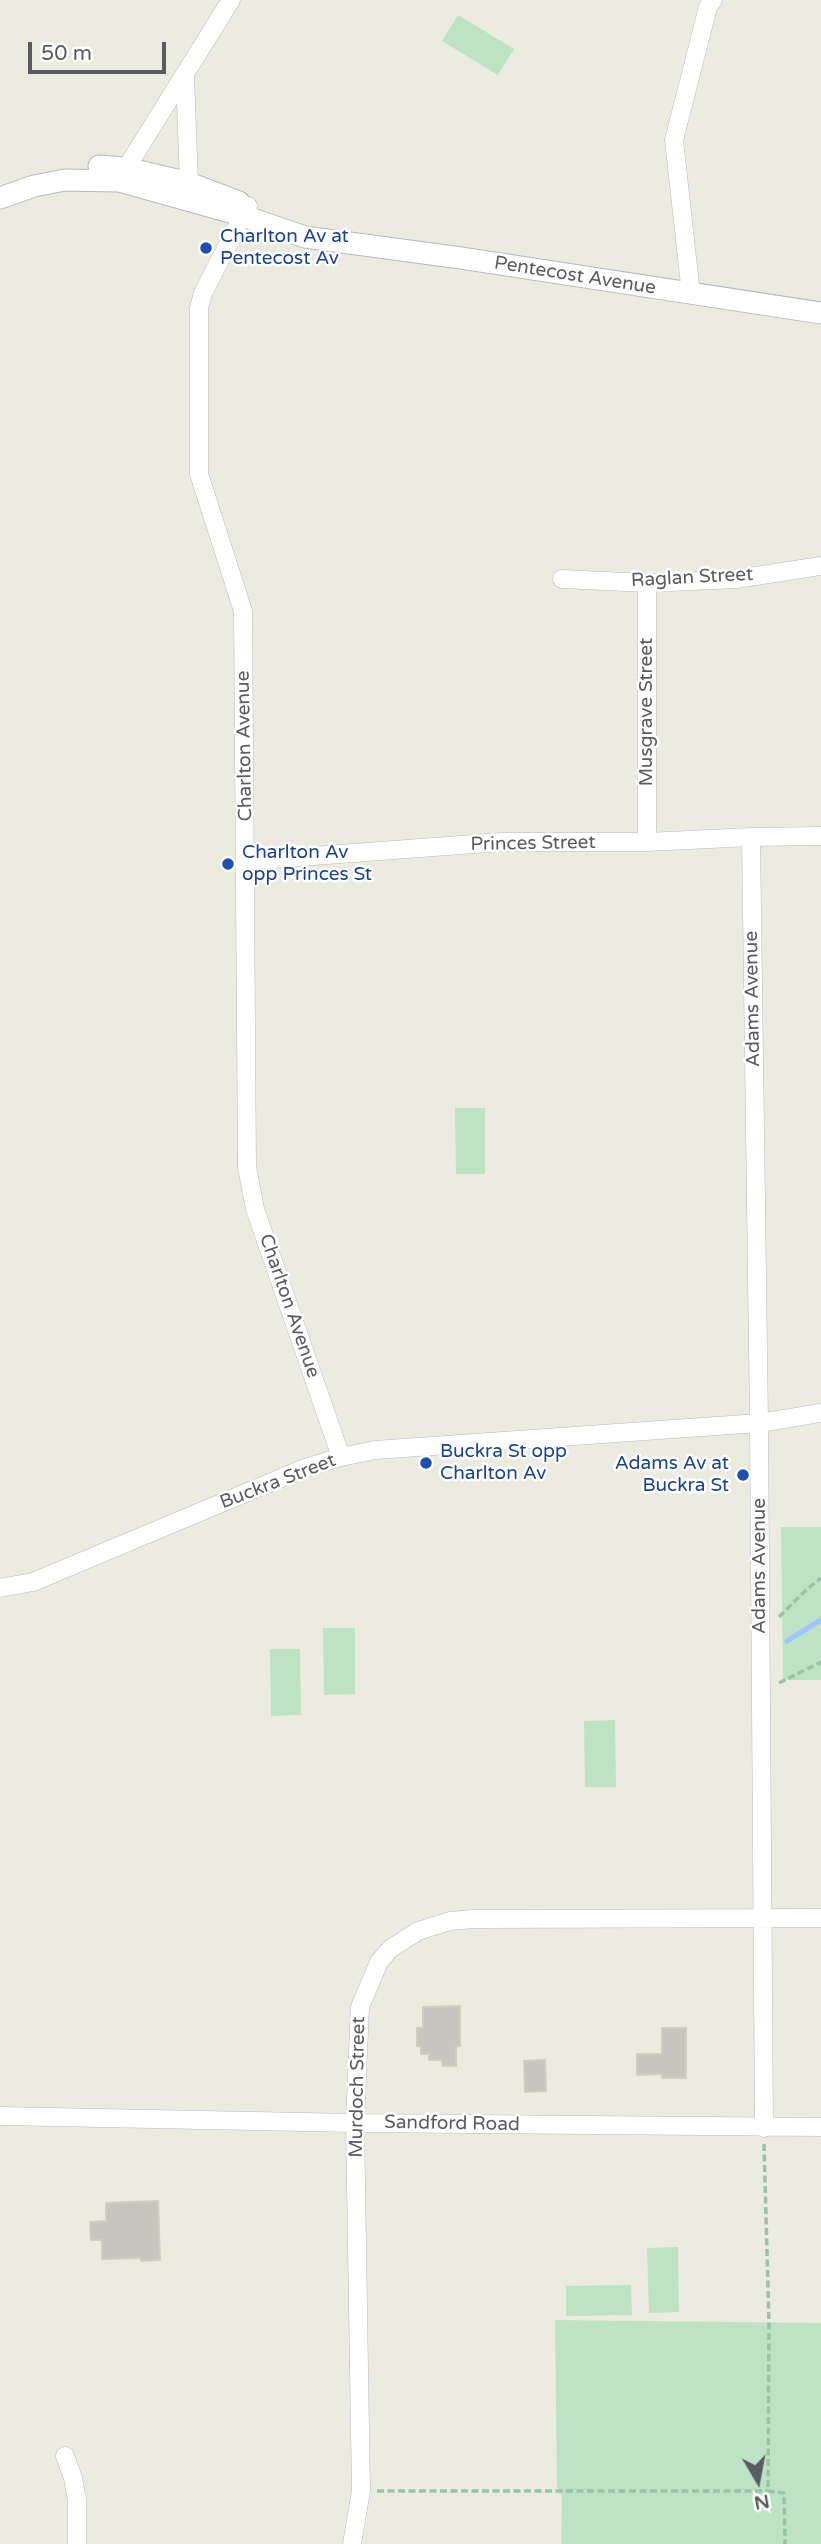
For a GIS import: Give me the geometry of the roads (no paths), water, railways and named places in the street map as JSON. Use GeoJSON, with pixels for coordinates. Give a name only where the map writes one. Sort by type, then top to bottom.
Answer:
{"type":"FeatureCollection","features":[{"type":"Feature","properties":{"kind":"street"},"geometry":{"type":"LineString","coordinates":[[123,174],[231,0]]}},
{"type":"Feature","properties":{"kind":"street"},"geometry":{"type":"LineString","coordinates":[[691,294],[674,141],[708,7],[713,0]]}},
{"type":"Feature","properties":{"kind":"street"},"geometry":{"type":"LineString","coordinates":[[185,77],[189,183]]}},
{"type":"Feature","properties":{"kind":"street","name":"Pentecost Avenue"},"geometry":{"type":"LineString","coordinates":[[0,185],[61,168],[95,166],[330,239],[821,313]]}},
{"type":"Feature","properties":{"kind":"street","name":"Pentecost Avenue"},"geometry":{"type":"LineString","coordinates":[[123,174],[189,183],[246,211]]}},
{"type":"Feature","properties":{"kind":"street","name":"Charlton Avenue"},"geometry":{"type":"LineString","coordinates":[[246,211],[203,293],[199,309],[199,474],[243,611],[247,1167],[250,1191],[341,1457]]}},
{"type":"Feature","properties":{"kind":"street","name":"Raglan Street"},"geometry":{"type":"LineString","coordinates":[[562,579],[647,583],[736,579],[821,566]]}},
{"type":"Feature","properties":{"kind":"street","name":"Musgrave Street"},"geometry":{"type":"LineString","coordinates":[[647,583],[647,842]]}},
{"type":"Feature","properties":{"kind":"street","name":"Princes Street"},"geometry":{"type":"LineString","coordinates":[[246,860],[501,842],[647,842],[751,836],[821,836]]}},
{"type":"Feature","properties":{"kind":"street","name":"Adams Avenue"},"geometry":{"type":"LineString","coordinates":[[751,836],[764,2128]]}},
{"type":"Feature","properties":{"kind":"street","name":"Buckra Street"},"geometry":{"type":"LineString","coordinates":[[0,1588],[33,1582],[305,1468],[341,1457],[375,1450],[759,1423],[821,1413]]}},
{"type":"Feature","properties":{"kind":"street","name":"Murdoch Street"},"geometry":{"type":"LineString","coordinates":[[352,2544],[361,2491],[355,2123],[360,2007],[379,1962],[390,1949],[418,1931],[450,1921],[821,1918]]}},
{"type":"Feature","properties":{"kind":"street","name":"Sandford Road"},"geometry":{"type":"LineString","coordinates":[[0,2116],[355,2123],[821,2127]]}},
{"type":"Feature","properties":{"kind":"street"},"geometry":{"type":"LineString","coordinates":[[65,2456],[77,2500],[77,2544]]}},
{"type":"Feature","properties":{"kind":"waterway"},"geometry":{"type":"LineString","coordinates":[[787,1641],[821,1620]]}},
{"type":"Feature","properties":{"kind":"place","name":"Charlton Av at Pentecost Av"},"geometry":{"type":"Point","coordinates":[206,248]}},
{"type":"Feature","properties":{"kind":"place","name":"Charlton Av opp Princes St"},"geometry":{"type":"Point","coordinates":[228,864]}},
{"type":"Feature","properties":{"kind":"place","name":"Buckra St opp Charlton Av"},"geometry":{"type":"Point","coordinates":[426,1463]}},
{"type":"Feature","properties":{"kind":"place","name":"Adams Av at Buckra St"},"geometry":{"type":"Point","coordinates":[743,1475]}}]}
